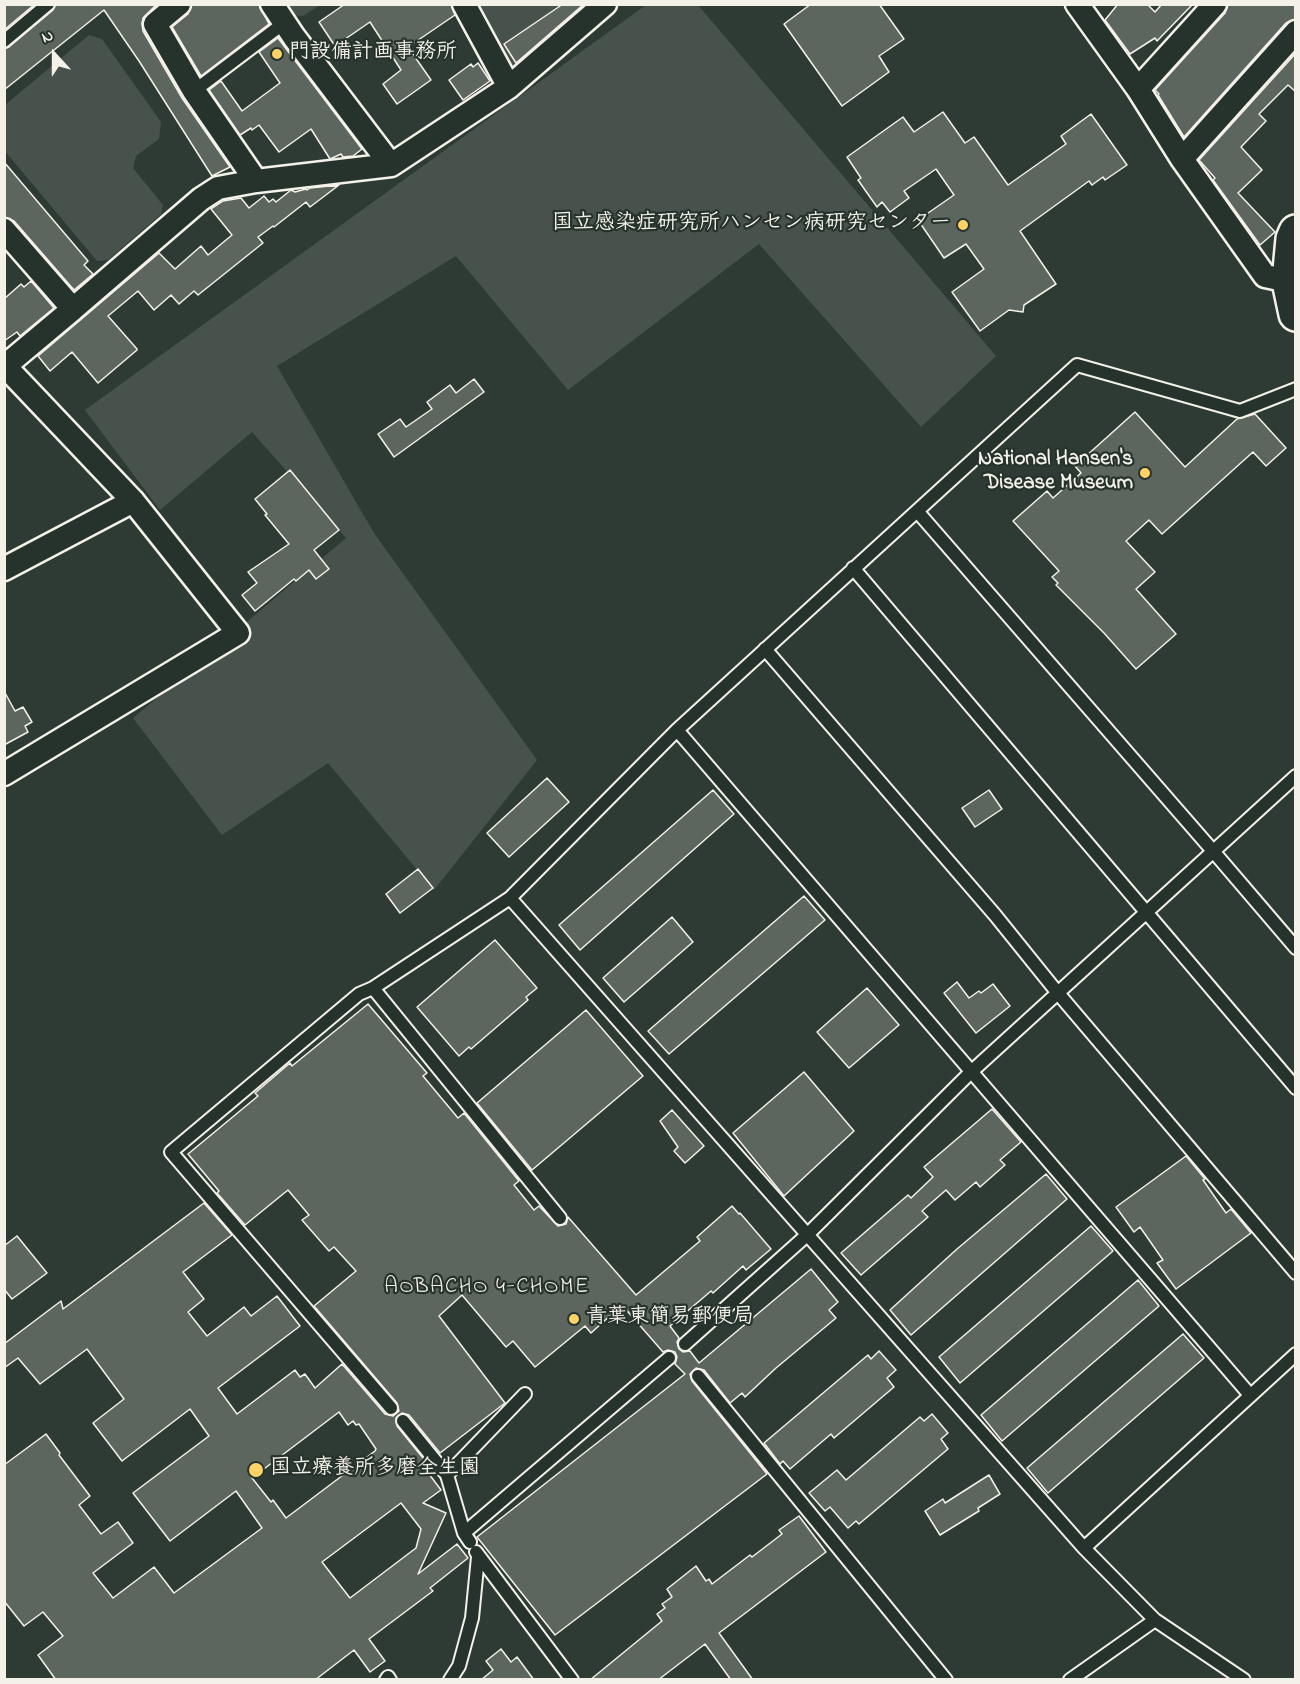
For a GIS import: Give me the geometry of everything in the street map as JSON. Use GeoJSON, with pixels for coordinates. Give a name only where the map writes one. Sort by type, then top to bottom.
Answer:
{"type":"FeatureCollection","features":[{"type":"Feature","properties":{"kind":"main road"},"geometry":{"type":"LineString","coordinates":[[1296,232],[1293,239],[1289,281],[1296,314]]}},
{"type":"Feature","properties":{"kind":"street"},"geometry":{"type":"LineString","coordinates":[[179,4],[155,24],[194,90],[256,181]]}},
{"type":"Feature","properties":{"kind":"street"},"geometry":{"type":"LineString","coordinates":[[464,4],[509,87]]}},
{"type":"Feature","properties":{"kind":"street"},"geometry":{"type":"LineString","coordinates":[[4,774],[238,633],[133,501],[5,365],[201,199],[218,188],[256,181],[391,165],[509,87],[605,4]]}},
{"type":"Feature","properties":{"kind":"street"},"geometry":{"type":"LineString","coordinates":[[1138,89],[1215,4]]}},
{"type":"Feature","properties":{"kind":"street"},"geometry":{"type":"LineString","coordinates":[[1087,8],[1182,159],[1265,276],[1289,281]]}},
{"type":"Feature","properties":{"kind":"street"},"geometry":{"type":"LineString","coordinates":[[278,14],[391,165]]}},
{"type":"Feature","properties":{"kind":"street"},"geometry":{"type":"LineString","coordinates":[[1182,159],[1296,32]]}},
{"type":"Feature","properties":{"kind":"street"},"geometry":{"type":"LineString","coordinates":[[4,230],[73,309]]}},
{"type":"Feature","properties":{"kind":"street"},"geometry":{"type":"LineString","coordinates":[[4,569],[133,501]]}},
{"type":"Feature","properties":{"kind":"lane"},"geometry":{"type":"LineString","coordinates":[[4,41],[48,4]]}},
{"type":"Feature","properties":{"kind":"lane"},"geometry":{"type":"LineString","coordinates":[[194,90],[278,14]]}},
{"type":"Feature","properties":{"kind":"lane"},"geometry":{"type":"LineString","coordinates":[[392,1408],[171,1152],[359,994],[373,988],[510,898],[677,730],[1077,365],[1239,411],[1296,389]]}},
{"type":"Feature","properties":{"kind":"lane"},"geometry":{"type":"LineString","coordinates":[[917,511],[1296,948]]}},
{"type":"Feature","properties":{"kind":"lane"},"geometry":{"type":"LineString","coordinates":[[854,568],[1296,1088]]}},
{"type":"Feature","properties":{"kind":"lane"},"geometry":{"type":"LineString","coordinates":[[765,649],[994,915],[1296,1273]]}},
{"type":"Feature","properties":{"kind":"lane"},"geometry":{"type":"LineString","coordinates":[[677,730],[1250,1395]]}},
{"type":"Feature","properties":{"kind":"lane"},"geometry":{"type":"LineString","coordinates":[[684,1344],[807,1235],[971,1072],[1057,992],[1146,914],[1296,776]]}},
{"type":"Feature","properties":{"kind":"lane"},"geometry":{"type":"LineString","coordinates":[[510,898],[1084,1548],[1155,1620],[1244,1680]]}},
{"type":"Feature","properties":{"kind":"lane"},"geometry":{"type":"LineString","coordinates":[[373,988],[561,1218]]}},
{"type":"Feature","properties":{"kind":"lane"},"geometry":{"type":"LineString","coordinates":[[1084,1548],[1296,1354]]}},
{"type":"Feature","properties":{"kind":"lane"},"geometry":{"type":"LineString","coordinates":[[450,1680],[459,1665],[472,1618],[472,1546],[669,1358]]}},
{"type":"Feature","properties":{"kind":"lane"},"geometry":{"type":"LineString","coordinates":[[698,1376],[946,1680]]}},
{"type":"Feature","properties":{"kind":"lane"},"geometry":{"type":"LineString","coordinates":[[447,1475],[525,1394]]}},
{"type":"Feature","properties":{"kind":"lane"},"geometry":{"type":"LineString","coordinates":[[403,1421],[447,1475],[472,1546],[572,1680]]}},
{"type":"Feature","properties":{"kind":"lane"},"geometry":{"type":"LineString","coordinates":[[1070,1680],[1155,1620]]}},
{"type":"Feature","properties":{"kind":"shaded area"},"geometry":{"type":"Polygon","coordinates":[[[284,5],[320,5],[303,16],[291,15],[284,5]]]}},
{"type":"Feature","properties":{"kind":"shaded area"},"geometry":{"type":"Polygon","coordinates":[[[469,5],[594,5],[504,78],[469,5]]]}},
{"type":"Feature","properties":{"kind":"shaded area"},"geometry":{"type":"Polygon","coordinates":[[[646,5],[698,5],[996,356],[921,427],[759,244],[568,390],[456,256],[277,366],[374,533],[537,760],[434,890],[328,763],[222,835],[133,718],[346,538],[252,432],[160,510],[85,410],[646,5]]]}},
{"type":"Feature","properties":{"kind":"shaded area"},"geometry":{"type":"Polygon","coordinates":[[[89,35],[102,39],[161,122],[159,139],[136,156],[133,168],[163,205],[161,214],[108,260],[97,261],[4,150],[5,105],[89,35]]]}},
{"type":"Feature","properties":{"kind":"building"},"geometry":{"type":"Polygon","coordinates":[[[4,4],[35,4],[4,30],[4,4]]]}},
{"type":"Feature","properties":{"kind":"building"},"geometry":{"type":"Polygon","coordinates":[[[56,4],[157,4],[143,18],[143,31],[182,98],[230,167],[212,176],[104,10],[4,90],[4,49],[53,10],[56,4]]]}},
{"type":"Feature","properties":{"kind":"building"},"geometry":{"type":"Polygon","coordinates":[[[192,4],[259,4],[269,24],[201,76],[172,27],[188,14],[192,4]]]}},
{"type":"Feature","properties":{"kind":"building"},"geometry":{"type":"Polygon","coordinates":[[[345,4],[451,4],[455,15],[408,47],[431,80],[397,104],[383,84],[401,70],[370,22],[335,46],[319,22],[345,4]]]}},
{"type":"Feature","properties":{"kind":"building"},"geometry":{"type":"Polygon","coordinates":[[[563,4],[584,4],[516,63],[504,44],[563,4]]]}},
{"type":"Feature","properties":{"kind":"building"},"geometry":{"type":"Polygon","coordinates":[[[811,4],[879,4],[904,39],[879,56],[889,72],[842,106],[784,24],[811,4]]]}},
{"type":"Feature","properties":{"kind":"building"},"geometry":{"type":"Polygon","coordinates":[[[1118,4],[1147,4],[1155,12],[1162,4],[1193,4],[1157,41],[1155,38],[1130,54],[1105,20],[1118,4]]]}},
{"type":"Feature","properties":{"kind":"building"},"geometry":{"type":"Polygon","coordinates":[[[1228,4],[1296,4],[1296,19],[1286,23],[1184,137],[1155,90],[1225,13],[1228,4]]]}},
{"type":"Feature","properties":{"kind":"building"},"geometry":{"type":"Polygon","coordinates":[[[278,38],[362,149],[353,156],[343,157],[341,154],[330,159],[311,129],[279,152],[259,125],[240,135],[209,90],[221,81],[242,111],[280,83],[259,52],[278,38]]]}},
{"type":"Feature","properties":{"kind":"building"},"geometry":{"type":"Polygon","coordinates":[[[1296,53],[1296,92],[1288,85],[1259,114],[1266,121],[1241,147],[1262,170],[1238,193],[1275,232],[1260,245],[1213,180],[1215,178],[1199,160],[1296,53]]]}},
{"type":"Feature","properties":{"kind":"building"},"geometry":{"type":"Polygon","coordinates":[[[478,63],[490,81],[463,100],[449,80],[471,64],[473,67],[478,63]]]}},
{"type":"Feature","properties":{"kind":"building"},"geometry":{"type":"Polygon","coordinates":[[[943,112],[965,143],[974,137],[1008,185],[1066,144],[1061,136],[1091,114],[1127,165],[1105,180],[1103,177],[1092,185],[1089,181],[1020,231],[1056,284],[1024,305],[1023,312],[1009,310],[980,331],[952,292],[984,269],[966,244],[944,258],[918,220],[954,195],[936,169],[904,191],[909,198],[890,212],[882,202],[877,207],[858,180],[861,178],[847,157],[903,117],[914,132],[943,112]]]}},
{"type":"Feature","properties":{"kind":"building"},"geometry":{"type":"Polygon","coordinates":[[[4,162],[88,261],[84,265],[93,274],[74,290],[14,221],[4,217],[4,162]]]}},
{"type":"Feature","properties":{"kind":"building"},"geometry":{"type":"Polygon","coordinates":[[[339,185],[310,207],[306,202],[258,237],[263,243],[198,295],[194,291],[179,304],[171,295],[154,310],[138,291],[108,316],[137,350],[98,383],[72,352],[50,371],[38,356],[159,253],[175,269],[201,246],[208,255],[232,235],[211,209],[223,201],[241,198],[249,208],[264,196],[269,202],[273,199],[276,202],[291,190],[295,192],[339,185]]]}},
{"type":"Feature","properties":{"kind":"building"},"geometry":{"type":"Polygon","coordinates":[[[31,281],[54,308],[20,336],[17,332],[4,341],[4,299],[21,284],[24,287],[31,281]]]}},
{"type":"Feature","properties":{"kind":"building"},"geometry":{"type":"Polygon","coordinates":[[[474,379],[484,392],[394,457],[378,434],[400,419],[406,427],[432,409],[427,402],[450,385],[456,393],[474,379]]]}},
{"type":"Feature","properties":{"kind":"building"},"geometry":{"type":"Polygon","coordinates":[[[1135,412],[1185,467],[1237,419],[1255,414],[1286,448],[1266,466],[1253,452],[1162,534],[1149,520],[1126,541],[1155,572],[1136,589],[1176,634],[1136,669],[1056,585],[1058,583],[1052,577],[1059,571],[1013,521],[1047,491],[1053,498],[1081,473],[1075,466],[1135,412]]]}},
{"type":"Feature","properties":{"kind":"building"},"geometry":{"type":"Polygon","coordinates":[[[290,470],[339,530],[314,550],[329,569],[316,579],[309,570],[296,581],[294,579],[255,611],[242,595],[257,583],[248,572],[289,544],[255,499],[290,470]]]}},
{"type":"Feature","properties":{"kind":"building"},"geometry":{"type":"Polygon","coordinates":[[[4,691],[15,711],[23,707],[32,722],[25,726],[28,732],[4,745],[4,691]]]}},
{"type":"Feature","properties":{"kind":"building"},"geometry":{"type":"Polygon","coordinates":[[[547,778],[569,802],[509,857],[487,833],[547,778]]]}},
{"type":"Feature","properties":{"kind":"building"},"geometry":{"type":"Polygon","coordinates":[[[713,790],[734,814],[580,950],[559,925],[713,790]]]}},
{"type":"Feature","properties":{"kind":"building"},"geometry":{"type":"Polygon","coordinates":[[[989,790],[1002,809],[975,827],[962,808],[989,790]]]}},
{"type":"Feature","properties":{"kind":"building"},"geometry":{"type":"Polygon","coordinates":[[[418,869],[433,888],[400,913],[386,894],[418,869]]]}},
{"type":"Feature","properties":{"kind":"building"},"geometry":{"type":"Polygon","coordinates":[[[804,896],[825,920],[669,1054],[648,1031],[804,896]]]}},
{"type":"Feature","properties":{"kind":"building"},"geometry":{"type":"Polygon","coordinates":[[[672,917],[693,942],[624,1002],[603,978],[672,917]]]}},
{"type":"Feature","properties":{"kind":"building"},"geometry":{"type":"Polygon","coordinates":[[[495,940],[537,988],[526,997],[528,1000],[471,1049],[469,1047],[459,1056],[417,1007],[495,940]]]}},
{"type":"Feature","properties":{"kind":"building"},"geometry":{"type":"Polygon","coordinates":[[[957,982],[969,998],[993,984],[1010,1006],[976,1033],[944,993],[957,982]]]}},
{"type":"Feature","properties":{"kind":"building"},"geometry":{"type":"Polygon","coordinates":[[[867,988],[899,1025],[849,1068],[817,1032],[867,988]]]}},
{"type":"Feature","properties":{"kind":"building"},"geometry":{"type":"Polygon","coordinates":[[[368,1004],[427,1073],[423,1076],[458,1118],[464,1113],[519,1181],[514,1185],[534,1210],[539,1206],[558,1226],[566,1224],[568,1217],[636,1295],[700,1241],[697,1237],[732,1206],[771,1249],[746,1270],[743,1266],[713,1293],[711,1291],[670,1326],[679,1338],[677,1342],[679,1349],[683,1352],[690,1351],[699,1363],[811,1269],[838,1302],[829,1310],[836,1318],[745,1397],[742,1393],[730,1403],[704,1370],[696,1368],[690,1374],[692,1381],[767,1474],[555,1635],[477,1537],[685,1374],[675,1364],[677,1357],[675,1352],[668,1350],[663,1352],[622,1305],[591,1333],[585,1326],[535,1367],[513,1341],[506,1347],[462,1295],[439,1316],[505,1403],[440,1453],[409,1415],[402,1413],[396,1418],[397,1426],[427,1463],[423,1466],[441,1490],[423,1503],[446,1513],[418,1574],[457,1544],[468,1558],[430,1588],[433,1591],[369,1639],[385,1661],[370,1672],[354,1650],[315,1680],[56,1680],[38,1655],[63,1636],[43,1612],[24,1626],[4,1601],[4,1465],[46,1434],[90,1496],[79,1505],[101,1534],[118,1522],[133,1543],[93,1573],[113,1598],[154,1567],[174,1593],[262,1528],[236,1491],[170,1541],[133,1493],[209,1436],[190,1409],[122,1461],[93,1423],[124,1399],[87,1349],[40,1384],[18,1358],[4,1368],[4,1344],[61,1301],[63,1309],[204,1203],[232,1235],[183,1272],[204,1299],[188,1312],[207,1336],[244,1307],[251,1316],[277,1296],[300,1326],[218,1388],[237,1414],[295,1370],[300,1377],[305,1374],[315,1388],[342,1364],[385,1414],[393,1416],[399,1411],[397,1403],[314,1306],[356,1271],[334,1247],[329,1251],[302,1220],[309,1215],[288,1190],[245,1225],[217,1193],[219,1191],[188,1154],[258,1096],[255,1093],[290,1063],[292,1066],[368,1004]],[[339,1412],[252,1478],[286,1518],[376,1449],[359,1424],[356,1425],[353,1421],[348,1425],[339,1412]],[[401,1503],[322,1562],[350,1598],[416,1548],[421,1529],[401,1503]]]}},
{"type":"Feature","properties":{"kind":"building"},"geometry":{"type":"Polygon","coordinates":[[[586,1010],[643,1076],[532,1170],[477,1103],[586,1010]]]}},
{"type":"Feature","properties":{"kind":"building"},"geometry":{"type":"Polygon","coordinates":[[[804,1072],[854,1131],[784,1196],[733,1133],[804,1072]]]}},
{"type":"Feature","properties":{"kind":"building"},"geometry":{"type":"Polygon","coordinates":[[[992,1109],[1021,1142],[1000,1160],[1005,1165],[980,1187],[976,1182],[955,1200],[946,1190],[922,1211],[928,1217],[861,1275],[841,1253],[908,1195],[911,1198],[933,1177],[924,1167],[992,1109]]]}},
{"type":"Feature","properties":{"kind":"building"},"geometry":{"type":"Polygon","coordinates":[[[672,1110],[704,1146],[685,1163],[674,1151],[678,1147],[660,1121],[672,1110]]]}},
{"type":"Feature","properties":{"kind":"building"},"geometry":{"type":"Polygon","coordinates":[[[1186,1156],[1205,1179],[1203,1180],[1226,1213],[1231,1209],[1251,1233],[1176,1289],[1157,1263],[1163,1260],[1140,1227],[1134,1232],[1116,1207],[1186,1156]]]}},
{"type":"Feature","properties":{"kind":"building"},"geometry":{"type":"Polygon","coordinates":[[[1046,1174],[1067,1199],[911,1335],[890,1310],[957,1249],[1046,1174]]]}},
{"type":"Feature","properties":{"kind":"building"},"geometry":{"type":"Polygon","coordinates":[[[1091,1226],[1113,1251],[960,1383],[939,1357],[1091,1226]]]}},
{"type":"Feature","properties":{"kind":"building"},"geometry":{"type":"Polygon","coordinates":[[[17,1236],[47,1273],[12,1299],[4,1289],[4,1246],[17,1236]]]}},
{"type":"Feature","properties":{"kind":"building"},"geometry":{"type":"Polygon","coordinates":[[[1138,1280],[1159,1306],[1002,1441],[981,1415],[1138,1280]]]}},
{"type":"Feature","properties":{"kind":"building"},"geometry":{"type":"Polygon","coordinates":[[[1183,1334],[1204,1358],[1048,1493],[1027,1468],[1183,1334]]]}},
{"type":"Feature","properties":{"kind":"building"},"geometry":{"type":"Polygon","coordinates":[[[879,1351],[896,1370],[887,1378],[894,1387],[834,1438],[831,1434],[790,1469],[783,1461],[780,1464],[764,1443],[868,1355],[871,1359],[879,1351]]]}},
{"type":"Feature","properties":{"kind":"building"},"geometry":{"type":"Polygon","coordinates":[[[932,1414],[948,1433],[941,1439],[948,1449],[859,1524],[856,1521],[848,1528],[830,1507],[825,1511],[809,1493],[837,1470],[846,1480],[920,1417],[924,1421],[932,1414]]]}},
{"type":"Feature","properties":{"kind":"building"},"geometry":{"type":"Polygon","coordinates":[[[989,1475],[1000,1494],[978,1508],[979,1511],[940,1535],[925,1511],[943,1499],[945,1503],[989,1475]]]}},
{"type":"Feature","properties":{"kind":"building"},"geometry":{"type":"Polygon","coordinates":[[[799,1516],[826,1552],[719,1633],[753,1680],[731,1680],[705,1644],[658,1680],[590,1680],[662,1621],[657,1614],[665,1608],[662,1604],[672,1597],[667,1589],[696,1566],[706,1581],[709,1579],[712,1584],[782,1534],[779,1530],[799,1516]]]}},
{"type":"Feature","properties":{"kind":"building"},"geometry":{"type":"Polygon","coordinates":[[[501,1649],[511,1662],[517,1657],[534,1680],[481,1680],[493,1670],[486,1661],[501,1649]]]}},
{"type":"Feature","properties":{"kind":"place","name":"門設備計画事務所"},"geometry":{"type":"Point","coordinates":[277,54]}},
{"type":"Feature","properties":{"kind":"place","name":"国立感染症研究所ハンセン病研究センター"},"geometry":{"type":"Point","coordinates":[963,225]}},
{"type":"Feature","properties":{"kind":"place","name":"National Hansen's Disease Museum"},"geometry":{"type":"Point","coordinates":[1145,473]}},
{"type":"Feature","properties":{"kind":"place","name":"青葉東簡易郵便局"},"geometry":{"type":"Point","coordinates":[574,1319]}},
{"type":"Feature","properties":{"kind":"place","name":"国立療養所多磨全生園"},"geometry":{"type":"Point","coordinates":[256,1470]}},
{"type":"Feature","properties":{"kind":"district","name":"AOBACHO 4-CHOME"},"geometry":{"type":"Point","coordinates":[487,1288]}}]}
